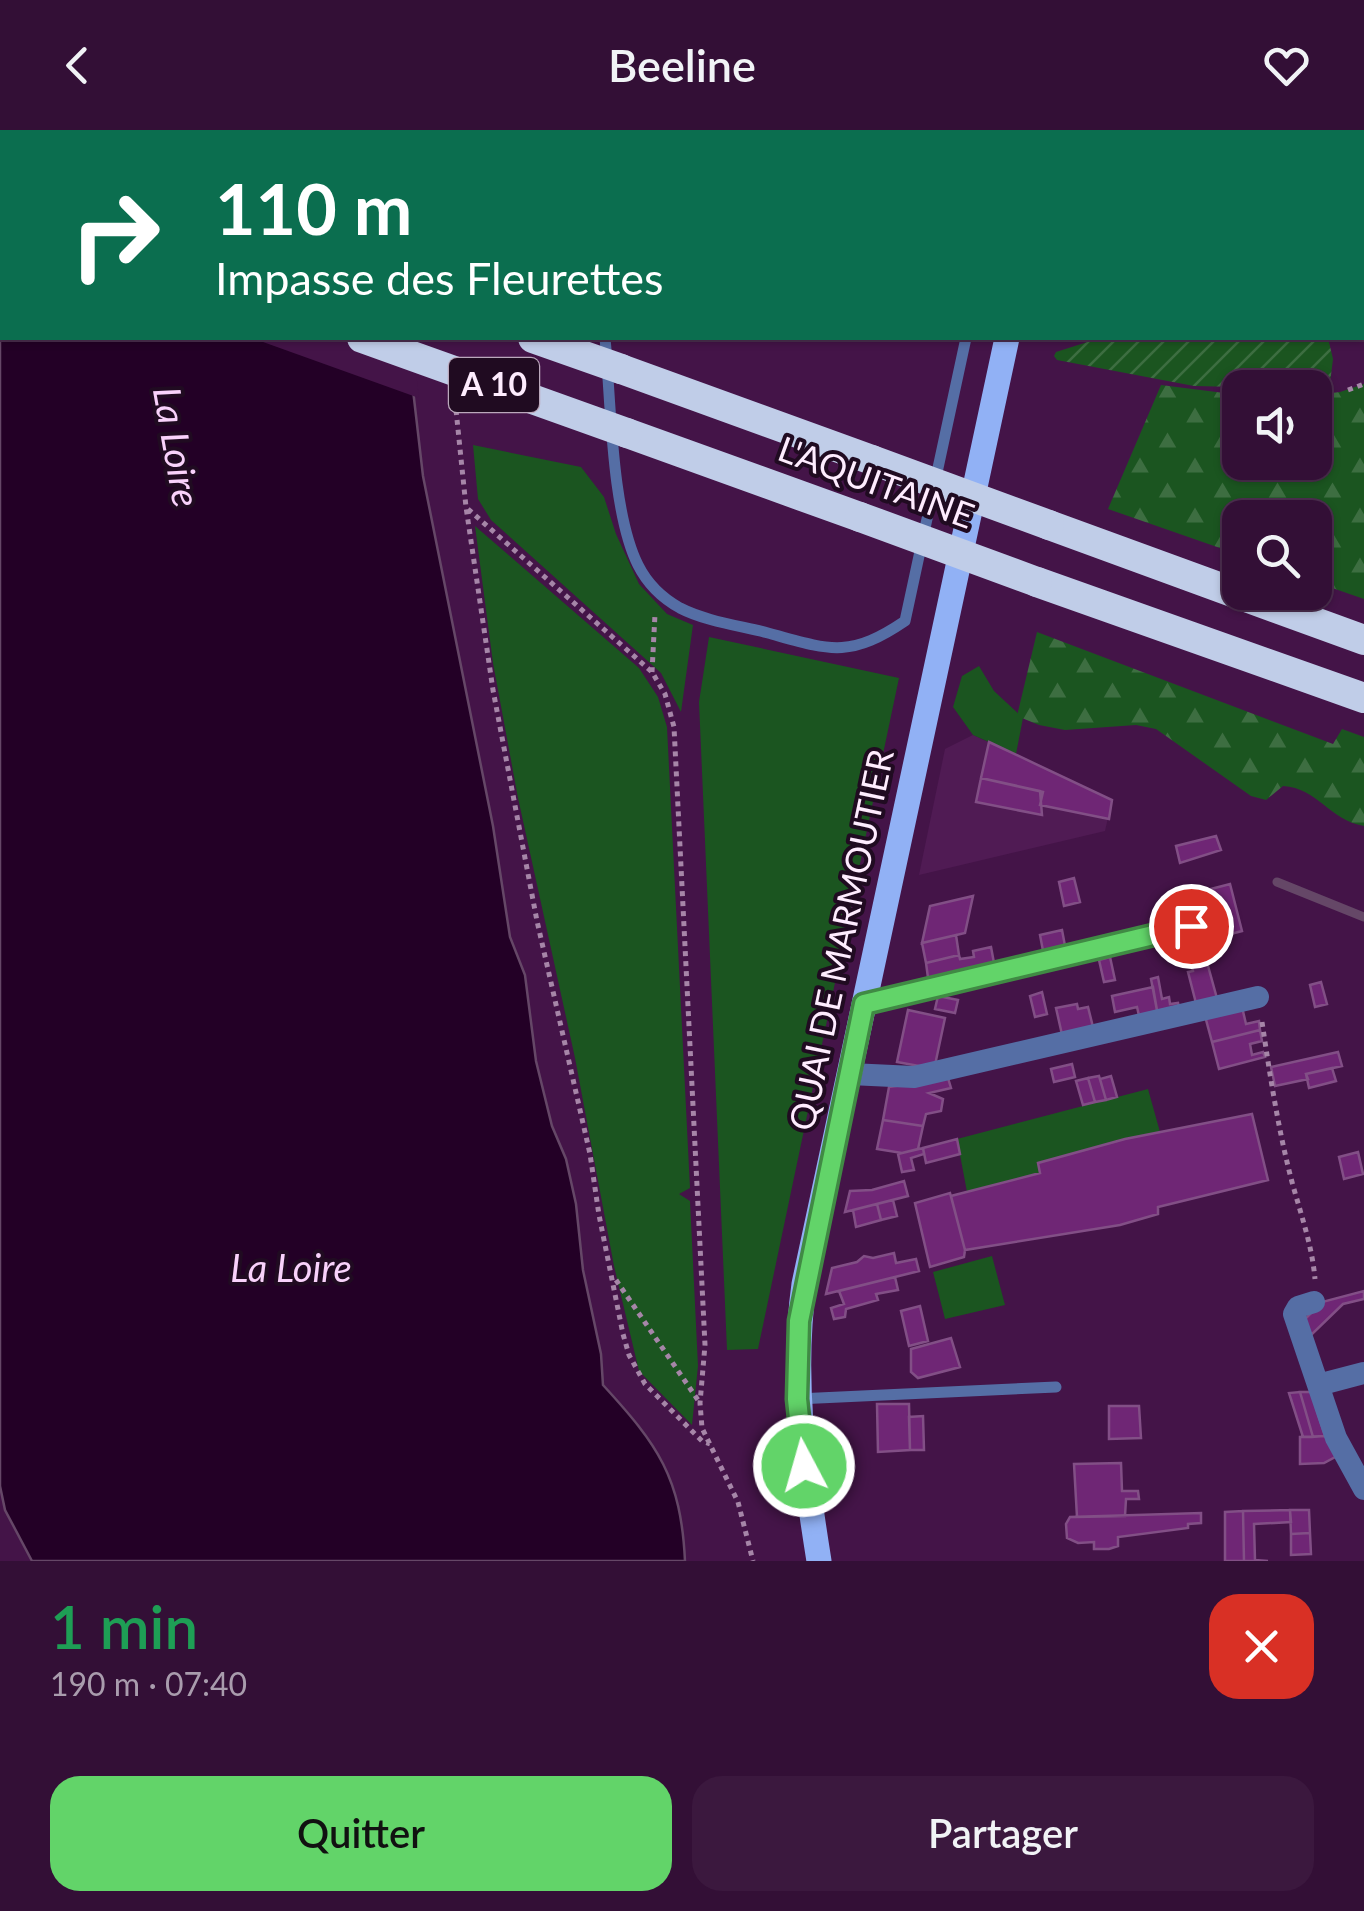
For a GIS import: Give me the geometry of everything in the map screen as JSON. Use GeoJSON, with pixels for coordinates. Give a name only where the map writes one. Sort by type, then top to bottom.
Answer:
{"type":"FeatureCollection","features":[{"type":"Feature","properties":{"kind":"highway","name":"L'AQUITAINE"},"geometry":{"type":"LineString","coordinates":[[368,340],[1364,698]]}},
{"type":"Feature","properties":{"kind":"highway","name":"L'AQUITAINE"},"geometry":{"type":"LineString","coordinates":[[540,340],[1364,640]]}},
{"type":"Feature","properties":{"kind":"main road","name":"QUAI DE MARMOUTIER"},"geometry":{"type":"LineString","coordinates":[[819,1561],[797,1399],[796,1358],[804,1284],[1007,340]]}},
{"type":"Feature","properties":{"kind":"street"},"geometry":{"type":"LineString","coordinates":[[864,1004],[1191,926]]}},
{"type":"Feature","properties":{"kind":"street"},"geometry":{"type":"LineString","coordinates":[[850,1074],[914,1077],[1258,997]]}},
{"type":"Feature","properties":{"kind":"street"},"geometry":{"type":"LineString","coordinates":[[1314,1302],[1298,1307],[1294,1314],[1336,1438],[1364,1489]]}},
{"type":"Feature","properties":{"kind":"street"},"geometry":{"type":"LineString","coordinates":[[1318,1385],[1364,1373]]}},
{"type":"Feature","properties":{"kind":"lane"},"geometry":{"type":"LineString","coordinates":[[605,340],[626,536],[638,567],[656,592],[682,610],[831,650],[876,641],[905,621],[966,340]]}},
{"type":"Feature","properties":{"kind":"lane"},"geometry":{"type":"LineString","coordinates":[[797,1399],[1056,1387]]}},
{"type":"Feature","properties":{"kind":"path"},"geometry":{"type":"LineString","coordinates":[[1348,390],[1364,384]]}},
{"type":"Feature","properties":{"kind":"path"},"geometry":{"type":"LineString","coordinates":[[454,394],[492,690],[624,1334],[634,1368],[659,1399],[702,1442],[710,1444]]}},
{"type":"Feature","properties":{"kind":"path"},"geometry":{"type":"LineString","coordinates":[[466,507],[652,672],[666,694],[674,727],[704,1344],[702,1428],[738,1502],[753,1561]]}},
{"type":"Feature","properties":{"kind":"path"},"geometry":{"type":"LineString","coordinates":[[652,672],[656,592]]}},
{"type":"Feature","properties":{"kind":"path"},"geometry":{"type":"LineString","coordinates":[[1258,997],[1277,1116],[1312,1249],[1314,1302]]}},
{"type":"Feature","properties":{"kind":"path"},"geometry":{"type":"LineString","coordinates":[[614,1278],[700,1403]]}},
{"type":"Feature","properties":{"kind":"shaded area"},"geometry":{"type":"Polygon","coordinates":[[[973,735],[1112,800],[1105,831],[919,875],[945,749],[973,735]]]}},
{"type":"Feature","properties":{"kind":"green space"},"geometry":{"type":"Polygon","coordinates":[[[1094,340],[1328,340],[1333,359],[1332,370],[1222,370],[1222,387],[1194,386],[1057,360],[1054,356],[1094,340]]]}},
{"type":"Feature","properties":{"kind":"green space"},"geometry":{"type":"Polygon","coordinates":[[[1364,384],[1364,599],[1332,588],[1332,500],[1222,500],[1222,549],[1108,509],[1161,385],[1222,393],[1222,480],[1332,480],[1332,393],[1364,384]]]}},
{"type":"Feature","properties":{"kind":"green space"},"geometry":{"type":"Polygon","coordinates":[[[473,445],[581,467],[604,497],[639,584],[667,614],[693,625],[681,712],[661,673],[491,520],[478,499],[473,445]]]}},
{"type":"Feature","properties":{"kind":"green space"},"geometry":{"type":"Polygon","coordinates":[[[475,526],[639,668],[658,697],[667,727],[690,1188],[679,1194],[690,1201],[698,1366],[692,1425],[639,1371],[518,798],[493,663],[475,526]]]}},
{"type":"Feature","properties":{"kind":"green space"},"geometry":{"type":"Polygon","coordinates":[[[1037,632],[1333,744],[1342,729],[1364,737],[1364,826],[1342,818],[1295,788],[1283,786],[1266,800],[1251,796],[1156,729],[1136,725],[1065,730],[1017,716],[1037,632]]]}},
{"type":"Feature","properties":{"kind":"green space"},"geometry":{"type":"Polygon","coordinates":[[[709,637],[899,678],[758,1349],[727,1350],[699,702],[709,637]]]}},
{"type":"Feature","properties":{"kind":"green space"},"geometry":{"type":"Polygon","coordinates":[[[979,666],[994,691],[1023,718],[1016,754],[973,735],[953,707],[962,676],[979,666]]]}},
{"type":"Feature","properties":{"kind":"green space"},"geometry":{"type":"Polygon","coordinates":[[[1148,1089],[1160,1132],[1039,1163],[1040,1173],[967,1192],[957,1139],[1148,1089]]]}},
{"type":"Feature","properties":{"kind":"green space"},"geometry":{"type":"Polygon","coordinates":[[[992,1256],[1005,1305],[945,1319],[933,1272],[992,1256]]]}},
{"type":"Feature","properties":{"kind":"water","name":"La Loire"},"geometry":{"type":"Polygon","coordinates":[[[0,340],[407,340],[423,476],[493,826],[510,937],[525,975],[536,1061],[576,1204],[603,1385],[638,1426],[663,1464],[678,1506],[685,1561],[32,1561],[5,1510],[0,1486],[0,340]]]}},
{"type":"Feature","properties":{"kind":"pier"},"geometry":{"type":"Polygon","coordinates":[[[258,340],[412,340],[419,398],[258,340]]]}},
{"type":"Feature","properties":{"kind":"building"},"geometry":{"type":"Polygon","coordinates":[[[989,742],[1112,800],[1109,819],[1040,805],[1043,792],[981,778],[989,742]]]}},
{"type":"Feature","properties":{"kind":"building"},"geometry":{"type":"Polygon","coordinates":[[[981,778],[1040,791],[1042,815],[976,802],[981,778]]]}},
{"type":"Feature","properties":{"kind":"building"},"geometry":{"type":"Polygon","coordinates":[[[1216,836],[1221,850],[1180,863],[1176,846],[1216,836]]]}},
{"type":"Feature","properties":{"kind":"building"},"geometry":{"type":"Polygon","coordinates":[[[1074,878],[1080,902],[1064,906],[1059,882],[1074,878]]]}},
{"type":"Feature","properties":{"kind":"building"},"geometry":{"type":"Polygon","coordinates":[[[1230,884],[1242,931],[1223,936],[1211,889],[1230,884]]]}},
{"type":"Feature","properties":{"kind":"building"},"geometry":{"type":"Polygon","coordinates":[[[973,896],[965,933],[922,943],[930,906],[973,896]]]}},
{"type":"Feature","properties":{"kind":"building"},"geometry":{"type":"Polygon","coordinates":[[[1062,930],[1066,951],[1044,956],[1040,935],[1062,930]]]}},
{"type":"Feature","properties":{"kind":"building"},"geometry":{"type":"Polygon","coordinates":[[[956,935],[959,955],[926,963],[922,943],[956,935]]]}},
{"type":"Feature","properties":{"kind":"building"},"geometry":{"type":"Polygon","coordinates":[[[991,947],[994,963],[929,985],[926,963],[959,955],[960,959],[974,957],[973,951],[991,947]]]}},
{"type":"Feature","properties":{"kind":"building"},"geometry":{"type":"Polygon","coordinates":[[[1205,955],[1218,1002],[1197,1007],[1188,972],[1193,971],[1191,959],[1205,955]]]}},
{"type":"Feature","properties":{"kind":"building"},"geometry":{"type":"Polygon","coordinates":[[[1110,957],[1115,980],[1104,982],[1099,960],[1110,957]]]}},
{"type":"Feature","properties":{"kind":"building"},"geometry":{"type":"Polygon","coordinates":[[[1158,977],[1162,999],[1169,997],[1170,1004],[1178,1003],[1180,1011],[1158,1016],[1151,979],[1158,977]]]}},
{"type":"Feature","properties":{"kind":"building"},"geometry":{"type":"Polygon","coordinates":[[[1321,982],[1327,1004],[1315,1007],[1310,985],[1321,982]]]}},
{"type":"Feature","properties":{"kind":"building"},"geometry":{"type":"Polygon","coordinates":[[[1153,987],[1158,1016],[1140,1020],[1137,1007],[1115,1012],[1112,996],[1153,987]]]}},
{"type":"Feature","properties":{"kind":"building"},"geometry":{"type":"Polygon","coordinates":[[[1042,992],[1047,1014],[1035,1017],[1030,996],[1042,992]]]}},
{"type":"Feature","properties":{"kind":"building"},"geometry":{"type":"Polygon","coordinates":[[[938,996],[958,1000],[955,1013],[935,1009],[938,996]]]}},
{"type":"Feature","properties":{"kind":"building"},"geometry":{"type":"Polygon","coordinates":[[[1077,1004],[1078,1009],[1088,1007],[1094,1031],[1063,1039],[1056,1008],[1077,1004]]]}},
{"type":"Feature","properties":{"kind":"building"},"geometry":{"type":"Polygon","coordinates":[[[1242,1007],[1246,1024],[1259,1021],[1260,1030],[1212,1042],[1205,1016],[1242,1007]]]}},
{"type":"Feature","properties":{"kind":"building"},"geometry":{"type":"Polygon","coordinates":[[[908,1010],[945,1018],[935,1065],[897,1062],[908,1010]]]}},
{"type":"Feature","properties":{"kind":"building"},"geometry":{"type":"Polygon","coordinates":[[[1260,1030],[1262,1041],[1250,1044],[1252,1055],[1263,1052],[1265,1057],[1219,1069],[1212,1042],[1260,1030]]]}},
{"type":"Feature","properties":{"kind":"building"},"geometry":{"type":"Polygon","coordinates":[[[1338,1052],[1342,1066],[1275,1086],[1271,1067],[1338,1052]]]}},
{"type":"Feature","properties":{"kind":"building"},"geometry":{"type":"Polygon","coordinates":[[[1072,1064],[1075,1077],[1054,1082],[1051,1069],[1072,1064]]]}},
{"type":"Feature","properties":{"kind":"building"},"geometry":{"type":"Polygon","coordinates":[[[1332,1068],[1336,1081],[1309,1088],[1306,1074],[1332,1068]]]}},
{"type":"Feature","properties":{"kind":"building"},"geometry":{"type":"Polygon","coordinates":[[[1099,1076],[1106,1100],[1095,1102],[1088,1078],[1099,1076]]]}},
{"type":"Feature","properties":{"kind":"building"},"geometry":{"type":"Polygon","coordinates":[[[1111,1076],[1117,1097],[1106,1100],[1100,1079],[1111,1076]]]}},
{"type":"Feature","properties":{"kind":"building"},"geometry":{"type":"Polygon","coordinates":[[[948,1078],[951,1088],[929,1093],[943,1099],[941,1111],[926,1114],[923,1126],[883,1120],[889,1087],[948,1078]]]}},
{"type":"Feature","properties":{"kind":"building"},"geometry":{"type":"Polygon","coordinates":[[[1088,1078],[1095,1102],[1083,1105],[1076,1081],[1088,1078]]]}},
{"type":"Feature","properties":{"kind":"building"},"geometry":{"type":"Polygon","coordinates":[[[1252,1114],[1268,1180],[1158,1207],[1158,1214],[1120,1225],[965,1250],[951,1196],[1040,1173],[1038,1163],[1125,1139],[1252,1114]]]}},
{"type":"Feature","properties":{"kind":"building"},"geometry":{"type":"Polygon","coordinates":[[[883,1120],[923,1126],[918,1149],[902,1153],[877,1149],[883,1120]]]}},
{"type":"Feature","properties":{"kind":"building"},"geometry":{"type":"Polygon","coordinates":[[[957,1139],[960,1154],[926,1163],[923,1148],[957,1139]]]}},
{"type":"Feature","properties":{"kind":"building"},"geometry":{"type":"Polygon","coordinates":[[[923,1148],[924,1154],[911,1158],[914,1170],[902,1172],[898,1154],[923,1148]]]}},
{"type":"Feature","properties":{"kind":"building"},"geometry":{"type":"Polygon","coordinates":[[[1358,1152],[1363,1174],[1344,1179],[1339,1157],[1358,1152]]]}},
{"type":"Feature","properties":{"kind":"building"},"geometry":{"type":"Polygon","coordinates":[[[904,1181],[908,1196],[845,1212],[850,1191],[872,1190],[904,1181]]]}},
{"type":"Feature","properties":{"kind":"building"},"geometry":{"type":"Polygon","coordinates":[[[950,1193],[964,1257],[930,1267],[915,1203],[950,1193]]]}},
{"type":"Feature","properties":{"kind":"building"},"geometry":{"type":"Polygon","coordinates":[[[893,1200],[897,1216],[881,1220],[877,1204],[893,1200]]]}},
{"type":"Feature","properties":{"kind":"building"},"geometry":{"type":"Polygon","coordinates":[[[877,1204],[881,1220],[856,1227],[853,1210],[877,1204]]]}},
{"type":"Feature","properties":{"kind":"building"},"geometry":{"type":"Polygon","coordinates":[[[894,1253],[896,1263],[916,1259],[919,1271],[826,1294],[832,1268],[857,1262],[864,1256],[894,1253]]]}},
{"type":"Feature","properties":{"kind":"building"},"geometry":{"type":"Polygon","coordinates":[[[895,1277],[898,1290],[876,1294],[878,1300],[846,1309],[845,1317],[834,1319],[831,1308],[844,1304],[839,1291],[895,1277]]]}},
{"type":"Feature","properties":{"kind":"building"},"geometry":{"type":"Polygon","coordinates":[[[1364,1291],[1364,1299],[1343,1304],[1307,1339],[1302,1322],[1322,1302],[1364,1291]]]}},
{"type":"Feature","properties":{"kind":"building"},"geometry":{"type":"Polygon","coordinates":[[[920,1306],[928,1341],[909,1346],[901,1311],[920,1306]]]}},
{"type":"Feature","properties":{"kind":"building"},"geometry":{"type":"Polygon","coordinates":[[[951,1338],[960,1367],[918,1378],[911,1372],[911,1349],[951,1338]]]}},
{"type":"Feature","properties":{"kind":"building"},"geometry":{"type":"Polygon","coordinates":[[[1300,1392],[1311,1392],[1325,1436],[1313,1437],[1300,1392]]]}},
{"type":"Feature","properties":{"kind":"building"},"geometry":{"type":"Polygon","coordinates":[[[1300,1392],[1313,1437],[1303,1437],[1289,1393],[1300,1392]]]}},
{"type":"Feature","properties":{"kind":"building"},"geometry":{"type":"Polygon","coordinates":[[[877,1404],[909,1404],[910,1450],[878,1452],[877,1404]]]}},
{"type":"Feature","properties":{"kind":"building"},"geometry":{"type":"Polygon","coordinates":[[[1109,1406],[1139,1406],[1141,1438],[1109,1439],[1109,1406]]]}},
{"type":"Feature","properties":{"kind":"building"},"geometry":{"type":"Polygon","coordinates":[[[923,1416],[924,1450],[910,1450],[909,1417],[923,1416]]]}},
{"type":"Feature","properties":{"kind":"building"},"geometry":{"type":"Polygon","coordinates":[[[1325,1436],[1337,1456],[1324,1463],[1300,1464],[1300,1437],[1325,1436]]]}},
{"type":"Feature","properties":{"kind":"building"},"geometry":{"type":"Polygon","coordinates":[[[1121,1463],[1122,1491],[1138,1491],[1139,1499],[1126,1499],[1125,1516],[1077,1517],[1074,1464],[1121,1463]]]}},
{"type":"Feature","properties":{"kind":"building"},"geometry":{"type":"Polygon","coordinates":[[[1290,1510],[1291,1522],[1254,1524],[1255,1560],[1268,1561],[1244,1561],[1243,1511],[1290,1510]]]}},
{"type":"Feature","properties":{"kind":"building"},"geometry":{"type":"Polygon","coordinates":[[[1290,1510],[1309,1510],[1310,1533],[1291,1534],[1290,1510]]]}},
{"type":"Feature","properties":{"kind":"building"},"geometry":{"type":"Polygon","coordinates":[[[1243,1511],[1244,1561],[1225,1561],[1225,1512],[1243,1511]]]}},
{"type":"Feature","properties":{"kind":"building"},"geometry":{"type":"Polygon","coordinates":[[[1201,1513],[1201,1523],[1118,1537],[1118,1546],[1109,1549],[1094,1549],[1094,1542],[1078,1543],[1067,1538],[1070,1517],[1201,1513]]]}},
{"type":"Feature","properties":{"kind":"building"},"geometry":{"type":"Polygon","coordinates":[[[1310,1533],[1311,1554],[1291,1555],[1291,1534],[1310,1533]]]}},
{"type":"Feature","properties":{"kind":"waterway"},"geometry":{"type":"LineString","coordinates":[[1277,882],[1364,917]]}},
{"type":"Feature","properties":{"kind":"route"},"geometry":{"type":"LineString","coordinates":[[804,1466],[797,1399],[799,1321],[864,1004],[1191,926]]}}]}
